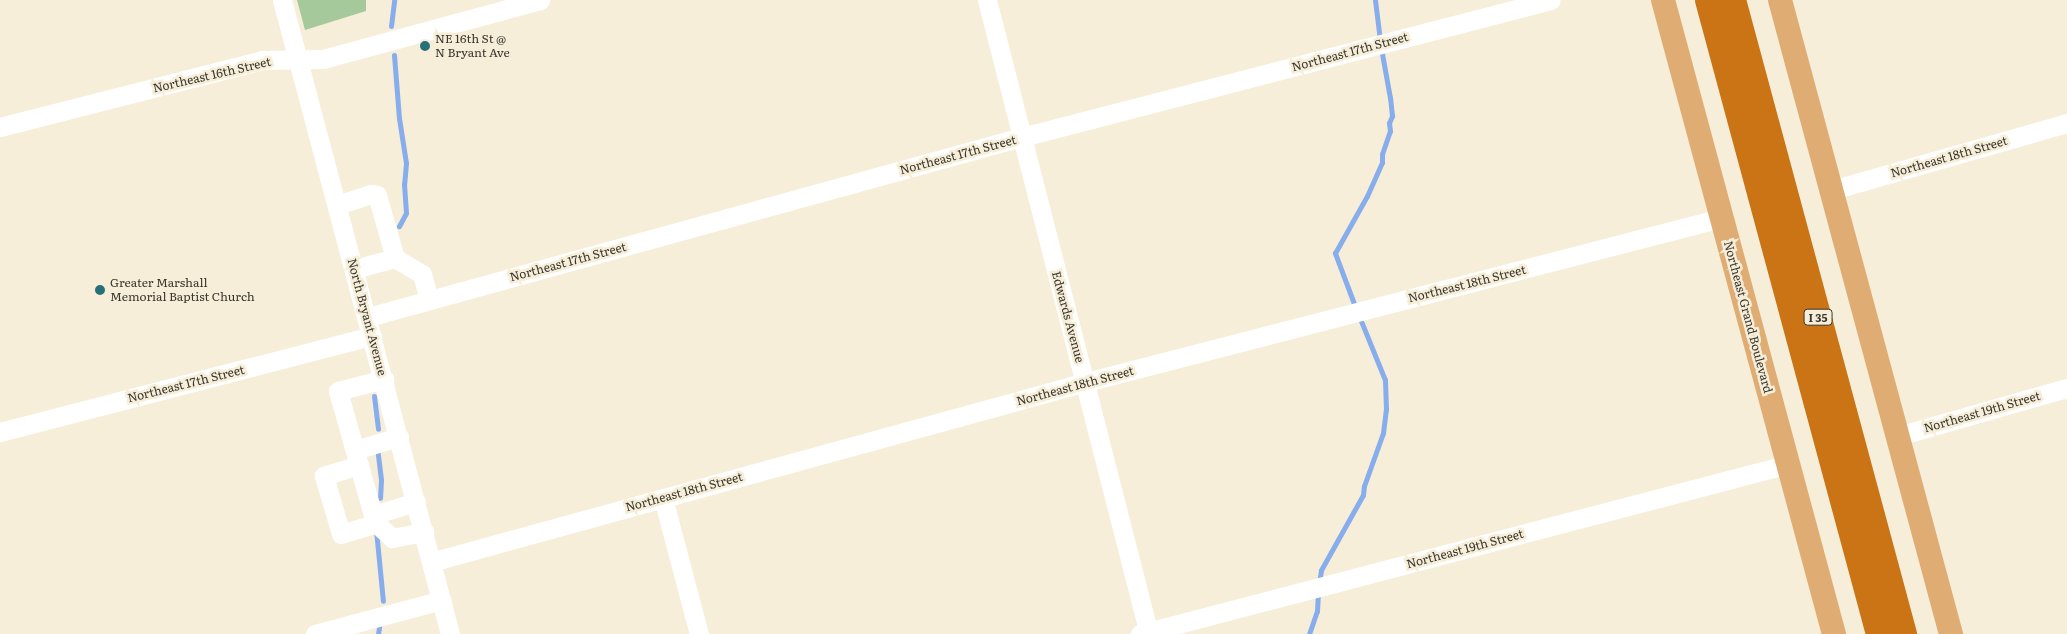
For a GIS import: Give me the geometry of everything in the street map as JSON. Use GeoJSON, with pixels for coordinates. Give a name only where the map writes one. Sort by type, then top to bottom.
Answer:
{"type":"FeatureCollection","features":[{"type":"Feature","properties":{"kind":"highway","name":"I 35"},"geometry":{"type":"LineString","coordinates":[[1709,0],[1880,634]]}},
{"type":"Feature","properties":{"kind":"highway","name":"I 35"},"geometry":{"type":"LineString","coordinates":[[1732,0],[1903,634]]}},
{"type":"Feature","properties":{"kind":"main road","name":"Northeast Grand Boulevard"},"geometry":{"type":"LineString","coordinates":[[1663,0],[1834,634]]}},
{"type":"Feature","properties":{"kind":"main road"},"geometry":{"type":"LineString","coordinates":[[1780,0],[1952,634]]}},
{"type":"Feature","properties":{"kind":"street","name":"North Bryant Avenue"},"geometry":{"type":"LineString","coordinates":[[282,0],[368,317],[450,634]]}},
{"type":"Feature","properties":{"kind":"street","name":"Northeast 16th Street"},"geometry":{"type":"LineString","coordinates":[[0,127],[263,60],[323,59],[540,0]]}},
{"type":"Feature","properties":{"kind":"street","name":"Edwards Avenue"},"geometry":{"type":"LineString","coordinates":[[987,0],[1086,382],[1146,633]]}},
{"type":"Feature","properties":{"kind":"street","name":"Northeast 17th Street"},"geometry":{"type":"LineString","coordinates":[[368,317],[1022,137],[1551,0]]}},
{"type":"Feature","properties":{"kind":"street","name":"Northeast 18th Street"},"geometry":{"type":"LineString","coordinates":[[1832,190],[2067,123]]}},
{"type":"Feature","properties":{"kind":"street"},"geometry":{"type":"LineString","coordinates":[[337,205],[371,194],[377,196],[395,258],[422,274],[429,300]]}},
{"type":"Feature","properties":{"kind":"street","name":"Northeast 18th Street"},"geometry":{"type":"LineString","coordinates":[[432,562],[1086,382],[1721,218]]}},
{"type":"Feature","properties":{"kind":"street"},"geometry":{"type":"LineString","coordinates":[[354,269],[395,258]]}},
{"type":"Feature","properties":{"kind":"street","name":"Northeast 17th Street"},"geometry":{"type":"LineString","coordinates":[[0,432],[372,336]]}},
{"type":"Feature","properties":{"kind":"street"},"geometry":{"type":"LineString","coordinates":[[384,379],[338,391],[374,519],[392,538],[424,532]]}},
{"type":"Feature","properties":{"kind":"street","name":"Northeast 19th Street"},"geometry":{"type":"LineString","coordinates":[[1898,436],[2067,388]]}},
{"type":"Feature","properties":{"kind":"street"},"geometry":{"type":"LineString","coordinates":[[399,437],[324,476],[341,534],[416,502]]}},
{"type":"Feature","properties":{"kind":"street","name":"Northeast 19th Street"},"geometry":{"type":"LineString","coordinates":[[1146,633],[1789,464]]}},
{"type":"Feature","properties":{"kind":"street"},"geometry":{"type":"LineString","coordinates":[[663,498],[699,634]]}},
{"type":"Feature","properties":{"kind":"street"},"geometry":{"type":"LineString","coordinates":[[315,634],[442,600]]}},
{"type":"Feature","properties":{"kind":"green space"},"geometry":{"type":"Polygon","coordinates":[[[297,0],[366,0],[366,11],[305,30],[297,0]]]}},
{"type":"Feature","properties":{"kind":"waterway"},"geometry":{"type":"LineString","coordinates":[[391,26],[394,0]]}},
{"type":"Feature","properties":{"kind":"waterway"},"geometry":{"type":"LineString","coordinates":[[1375,0],[1380,40]]}},
{"type":"Feature","properties":{"kind":"waterway"},"geometry":{"type":"LineString","coordinates":[[1356,309],[1335,253],[1367,196],[1382,162],[1382,154],[1390,131],[1389,123],[1392,116],[1381,48]]}},
{"type":"Feature","properties":{"kind":"waterway"},"geometry":{"type":"LineString","coordinates":[[394,55],[399,118],[406,163],[404,184],[406,213],[399,226]]}},
{"type":"Feature","properties":{"kind":"waterway"},"geometry":{"type":"LineString","coordinates":[[1319,583],[1321,570],[1363,495],[1364,486],[1383,433],[1386,409],[1385,380],[1359,316]]}},
{"type":"Feature","properties":{"kind":"waterway"},"geometry":{"type":"LineString","coordinates":[[374,396],[378,429]]}},
{"type":"Feature","properties":{"kind":"waterway"},"geometry":{"type":"LineString","coordinates":[[377,447],[381,480],[380,498]]}},
{"type":"Feature","properties":{"kind":"waterway"},"geometry":{"type":"LineString","coordinates":[[376,530],[383,601]]}},
{"type":"Feature","properties":{"kind":"waterway"},"geometry":{"type":"LineString","coordinates":[[1309,634],[1317,611],[1318,591]]}},
{"type":"Feature","properties":{"kind":"waterway"},"geometry":{"type":"LineString","coordinates":[[378,634],[380,622]]}},
{"type":"Feature","properties":{"kind":"place","name":"NE 16th St @ N Bryant Ave"},"geometry":{"type":"Point","coordinates":[425,46]}},
{"type":"Feature","properties":{"kind":"place","name":"Greater Marshall Memorial Baptist Church"},"geometry":{"type":"Point","coordinates":[100,290]}}]}
